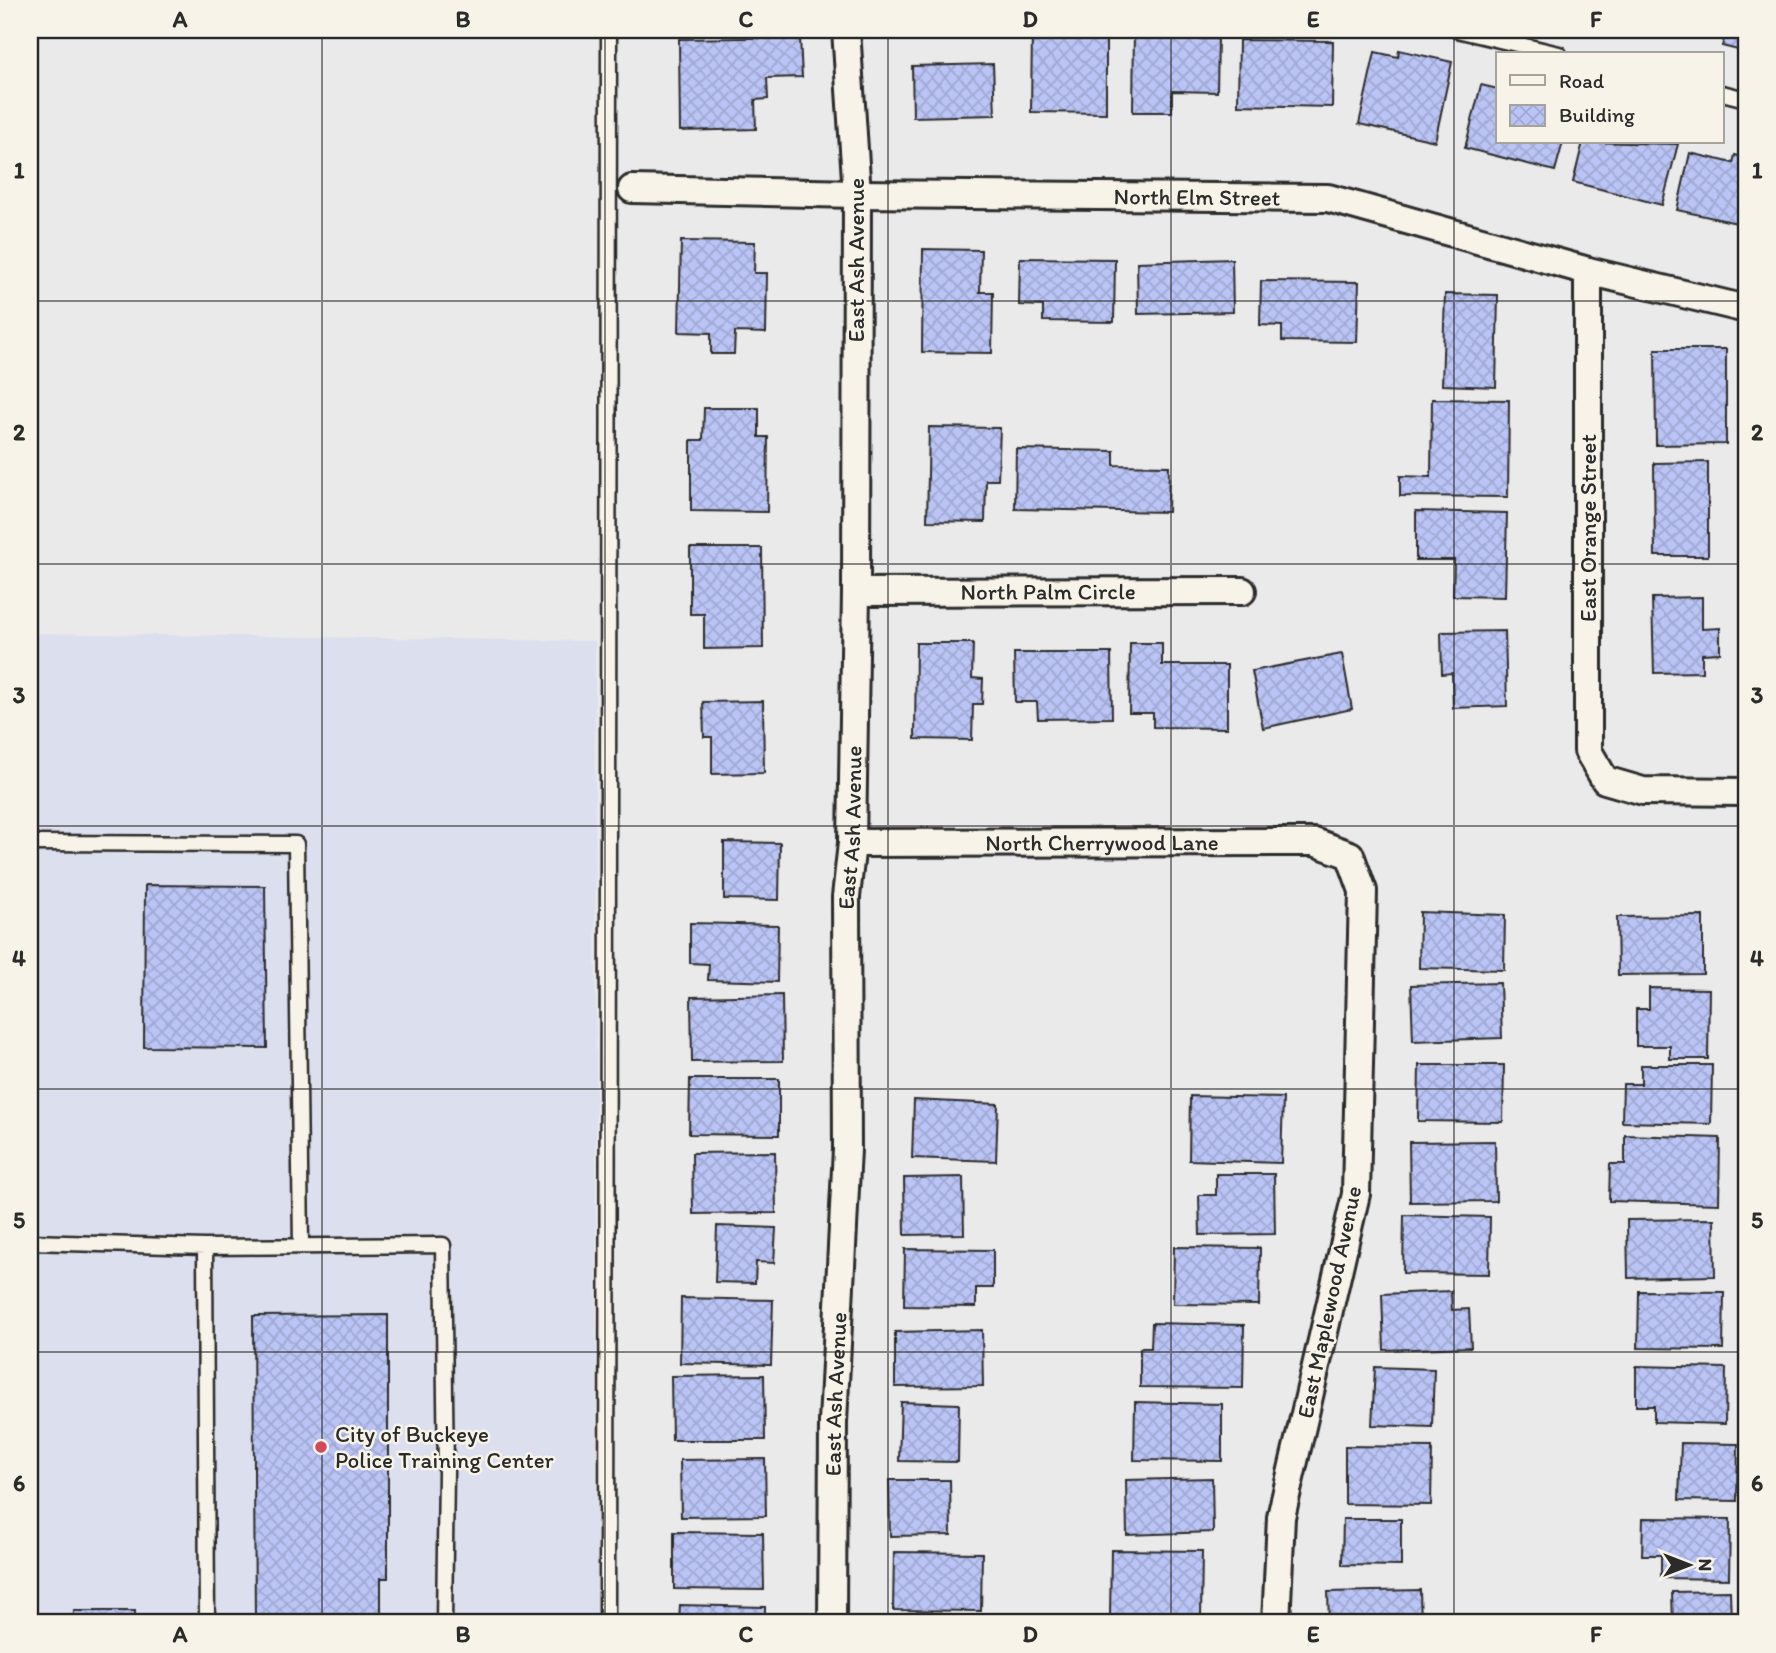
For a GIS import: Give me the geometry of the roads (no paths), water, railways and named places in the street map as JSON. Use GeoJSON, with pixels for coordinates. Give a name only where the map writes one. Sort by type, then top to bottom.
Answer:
{"type":"FeatureCollection","features":[{"type":"Feature","properties":{"kind":"street","name":"East Ash Avenue"},"geometry":{"type":"LineString","coordinates":[[832,1623],[833,1422],[847,1149],[846,897],[852,843],[856,592],[857,194],[846,30]]}},
{"type":"Feature","properties":{"kind":"street","name":"North Elm Street"},"geometry":{"type":"LineString","coordinates":[[632,189],[1328,198],[1588,271],[1746,309]]}},
{"type":"Feature","properties":{"kind":"street","name":"East Orange Street"},"geometry":{"type":"LineString","coordinates":[[1588,271],[1588,751],[1605,780],[1643,791],[1746,792]]}},
{"type":"Feature","properties":{"kind":"street","name":"North Palm Circle"},"geometry":{"type":"LineString","coordinates":[[856,592],[1242,591]]}},
{"type":"Feature","properties":{"kind":"street","name":"North Cherrywood Lane"},"geometry":{"type":"LineString","coordinates":[[852,843],[1314,842],[1350,855]]}},
{"type":"Feature","properties":{"kind":"street","name":"East Maplewood Avenue"},"geometry":{"type":"LineString","coordinates":[[1276,1623],[1281,1517],[1356,1194],[1363,891],[1350,855]]}},
{"type":"Feature","properties":{"kind":"lane"},"geometry":{"type":"LineString","coordinates":[[607,1623],[609,30]]}},
{"type":"Feature","properties":{"kind":"lane"},"geometry":{"type":"LineString","coordinates":[[1457,30],[1550,52]]}},
{"type":"Feature","properties":{"kind":"lane"},"geometry":{"type":"LineString","coordinates":[[1724,94],[1746,99]]}},
{"type":"Feature","properties":{"kind":"lane"},"geometry":{"type":"LineString","coordinates":[[30,843],[296,844],[301,1246]]}},
{"type":"Feature","properties":{"kind":"lane"},"geometry":{"type":"LineString","coordinates":[[30,1242],[205,1247],[443,1245],[446,1472],[444,1623]]}},
{"type":"Feature","properties":{"kind":"lane"},"geometry":{"type":"LineString","coordinates":[[205,1247],[207,1623]]}},
{"type":"Feature","properties":{"kind":"place","name":"City of Buckeye Police Training Center"},"geometry":{"type":"Point","coordinates":[321,1447]}}]}
